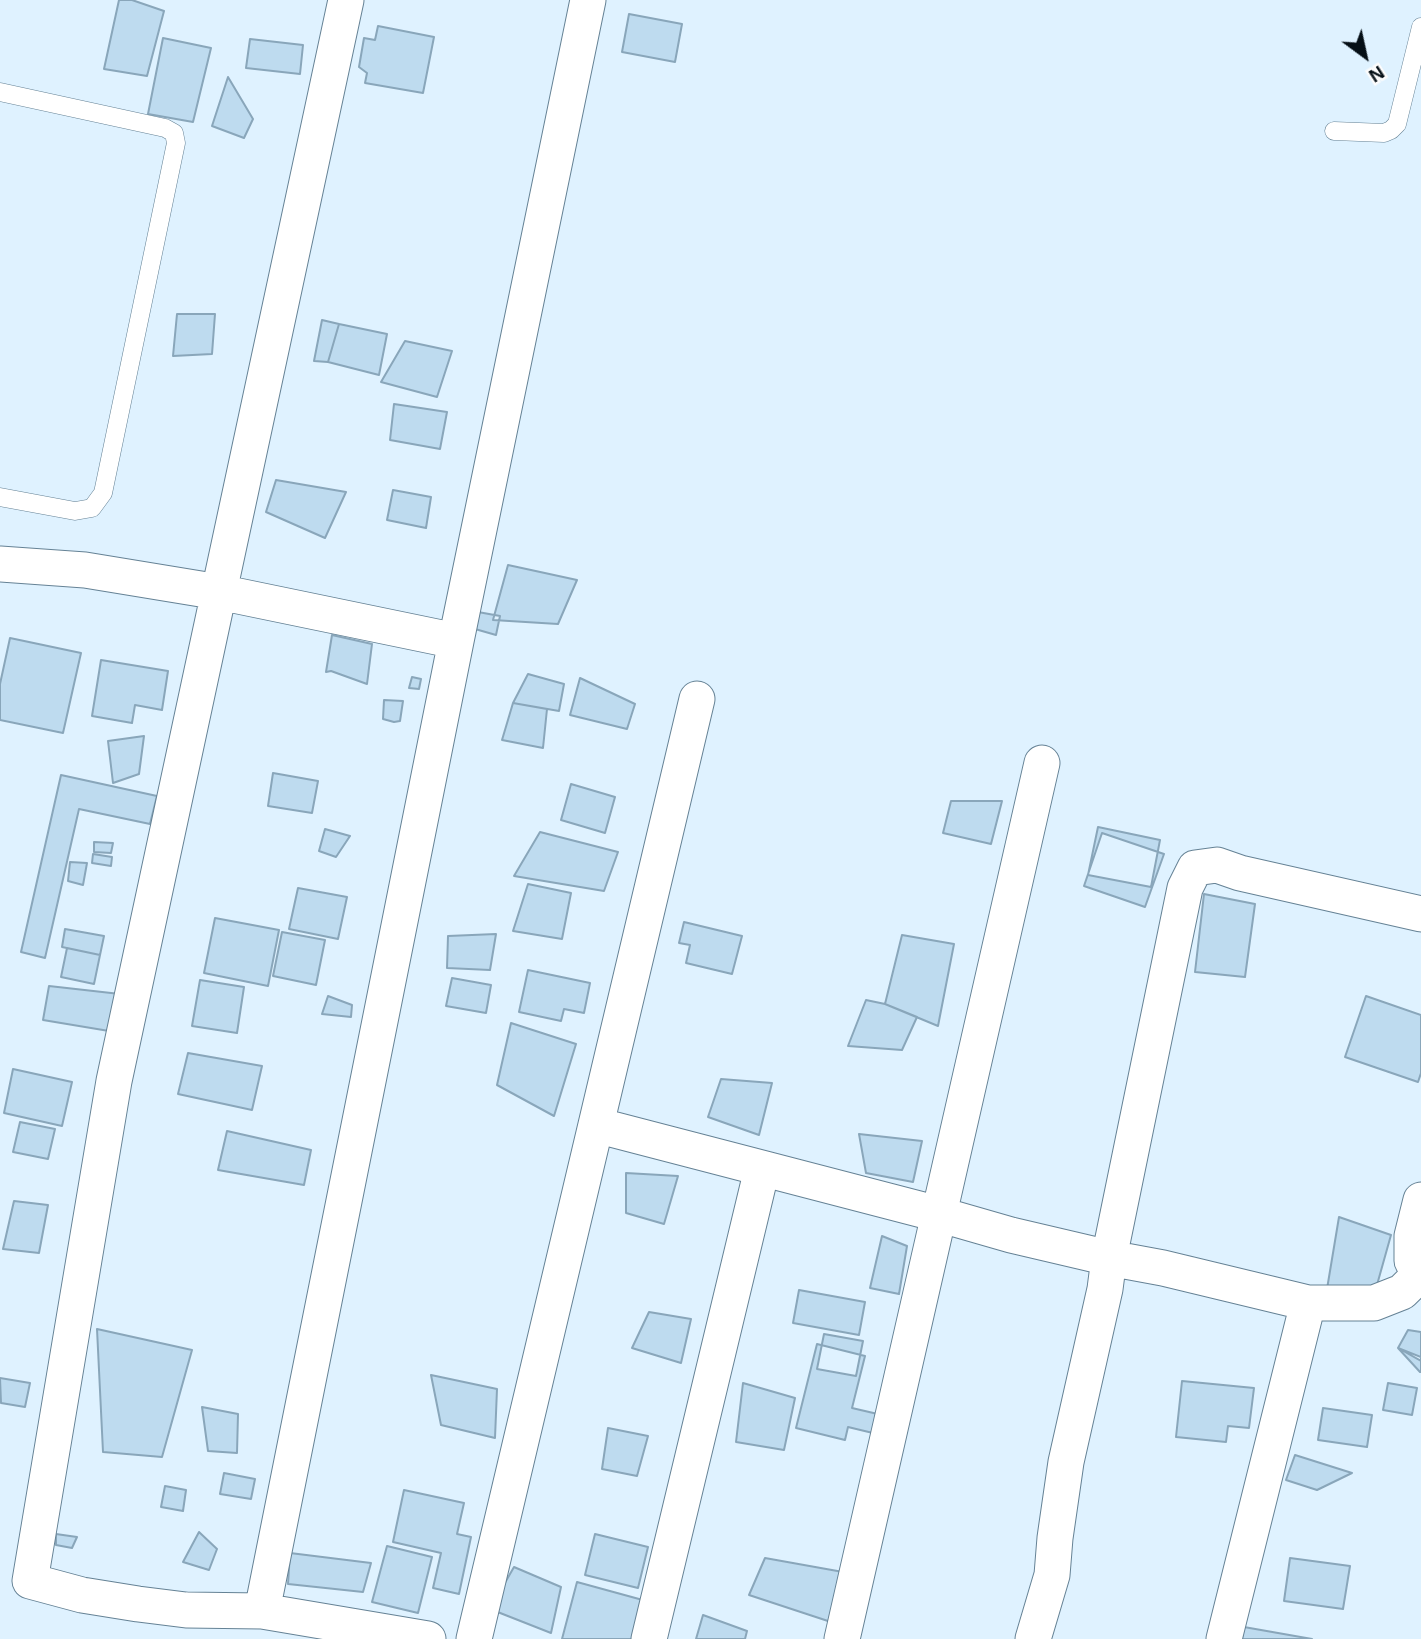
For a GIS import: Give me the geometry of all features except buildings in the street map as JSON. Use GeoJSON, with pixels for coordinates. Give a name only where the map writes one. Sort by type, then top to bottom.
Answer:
{"type":"FeatureCollection","features":[{"type":"Feature","properties":{"kind":"street"},"geometry":{"type":"LineString","coordinates":[[346,0],[114,1081],[30,1581],[82,1595],[138,1605],[186,1610],[262,1611],[428,1639]]}},
{"type":"Feature","properties":{"kind":"street"},"geometry":{"type":"LineString","coordinates":[[262,1611],[456,641],[588,0]]}},
{"type":"Feature","properties":{"kind":"street"},"geometry":{"type":"LineString","coordinates":[[0,564],[85,570],[219,592],[456,641]]}},
{"type":"Feature","properties":{"kind":"street"},"geometry":{"type":"LineString","coordinates":[[474,1639],[697,699]]}},
{"type":"Feature","properties":{"kind":"street"},"geometry":{"type":"LineString","coordinates":[[842,1639],[1042,762]]}},
{"type":"Feature","properties":{"kind":"street"},"geometry":{"type":"LineString","coordinates":[[1033,1639],[1052,1575],[1066,1462],[1105,1289],[1109,1258],[1185,888],[1195,868],[1217,865],[1240,873],[1421,914]]}},
{"type":"Feature","properties":{"kind":"street"},"geometry":{"type":"LineString","coordinates":[[596,1125],[938,1214],[1012,1236],[1163,1268],[1308,1303],[1374,1303],[1402,1292],[1421,1275],[1412,1261],[1412,1236],[1421,1200]]}},
{"type":"Feature","properties":{"kind":"street"},"geometry":{"type":"LineString","coordinates":[[649,1639],[762,1169]]}},
{"type":"Feature","properties":{"kind":"street"},"geometry":{"type":"LineString","coordinates":[[1224,1639],[1308,1303]]}},
{"type":"Feature","properties":{"kind":"lane"},"geometry":{"type":"LineString","coordinates":[[1334,131],[1384,133],[1397,124],[1421,27]]}},
{"type":"Feature","properties":{"kind":"lane"},"geometry":{"type":"LineString","coordinates":[[0,92],[165,128],[174,133],[176,143],[103,493],[92,508],[75,511],[0,497]]}}]}
